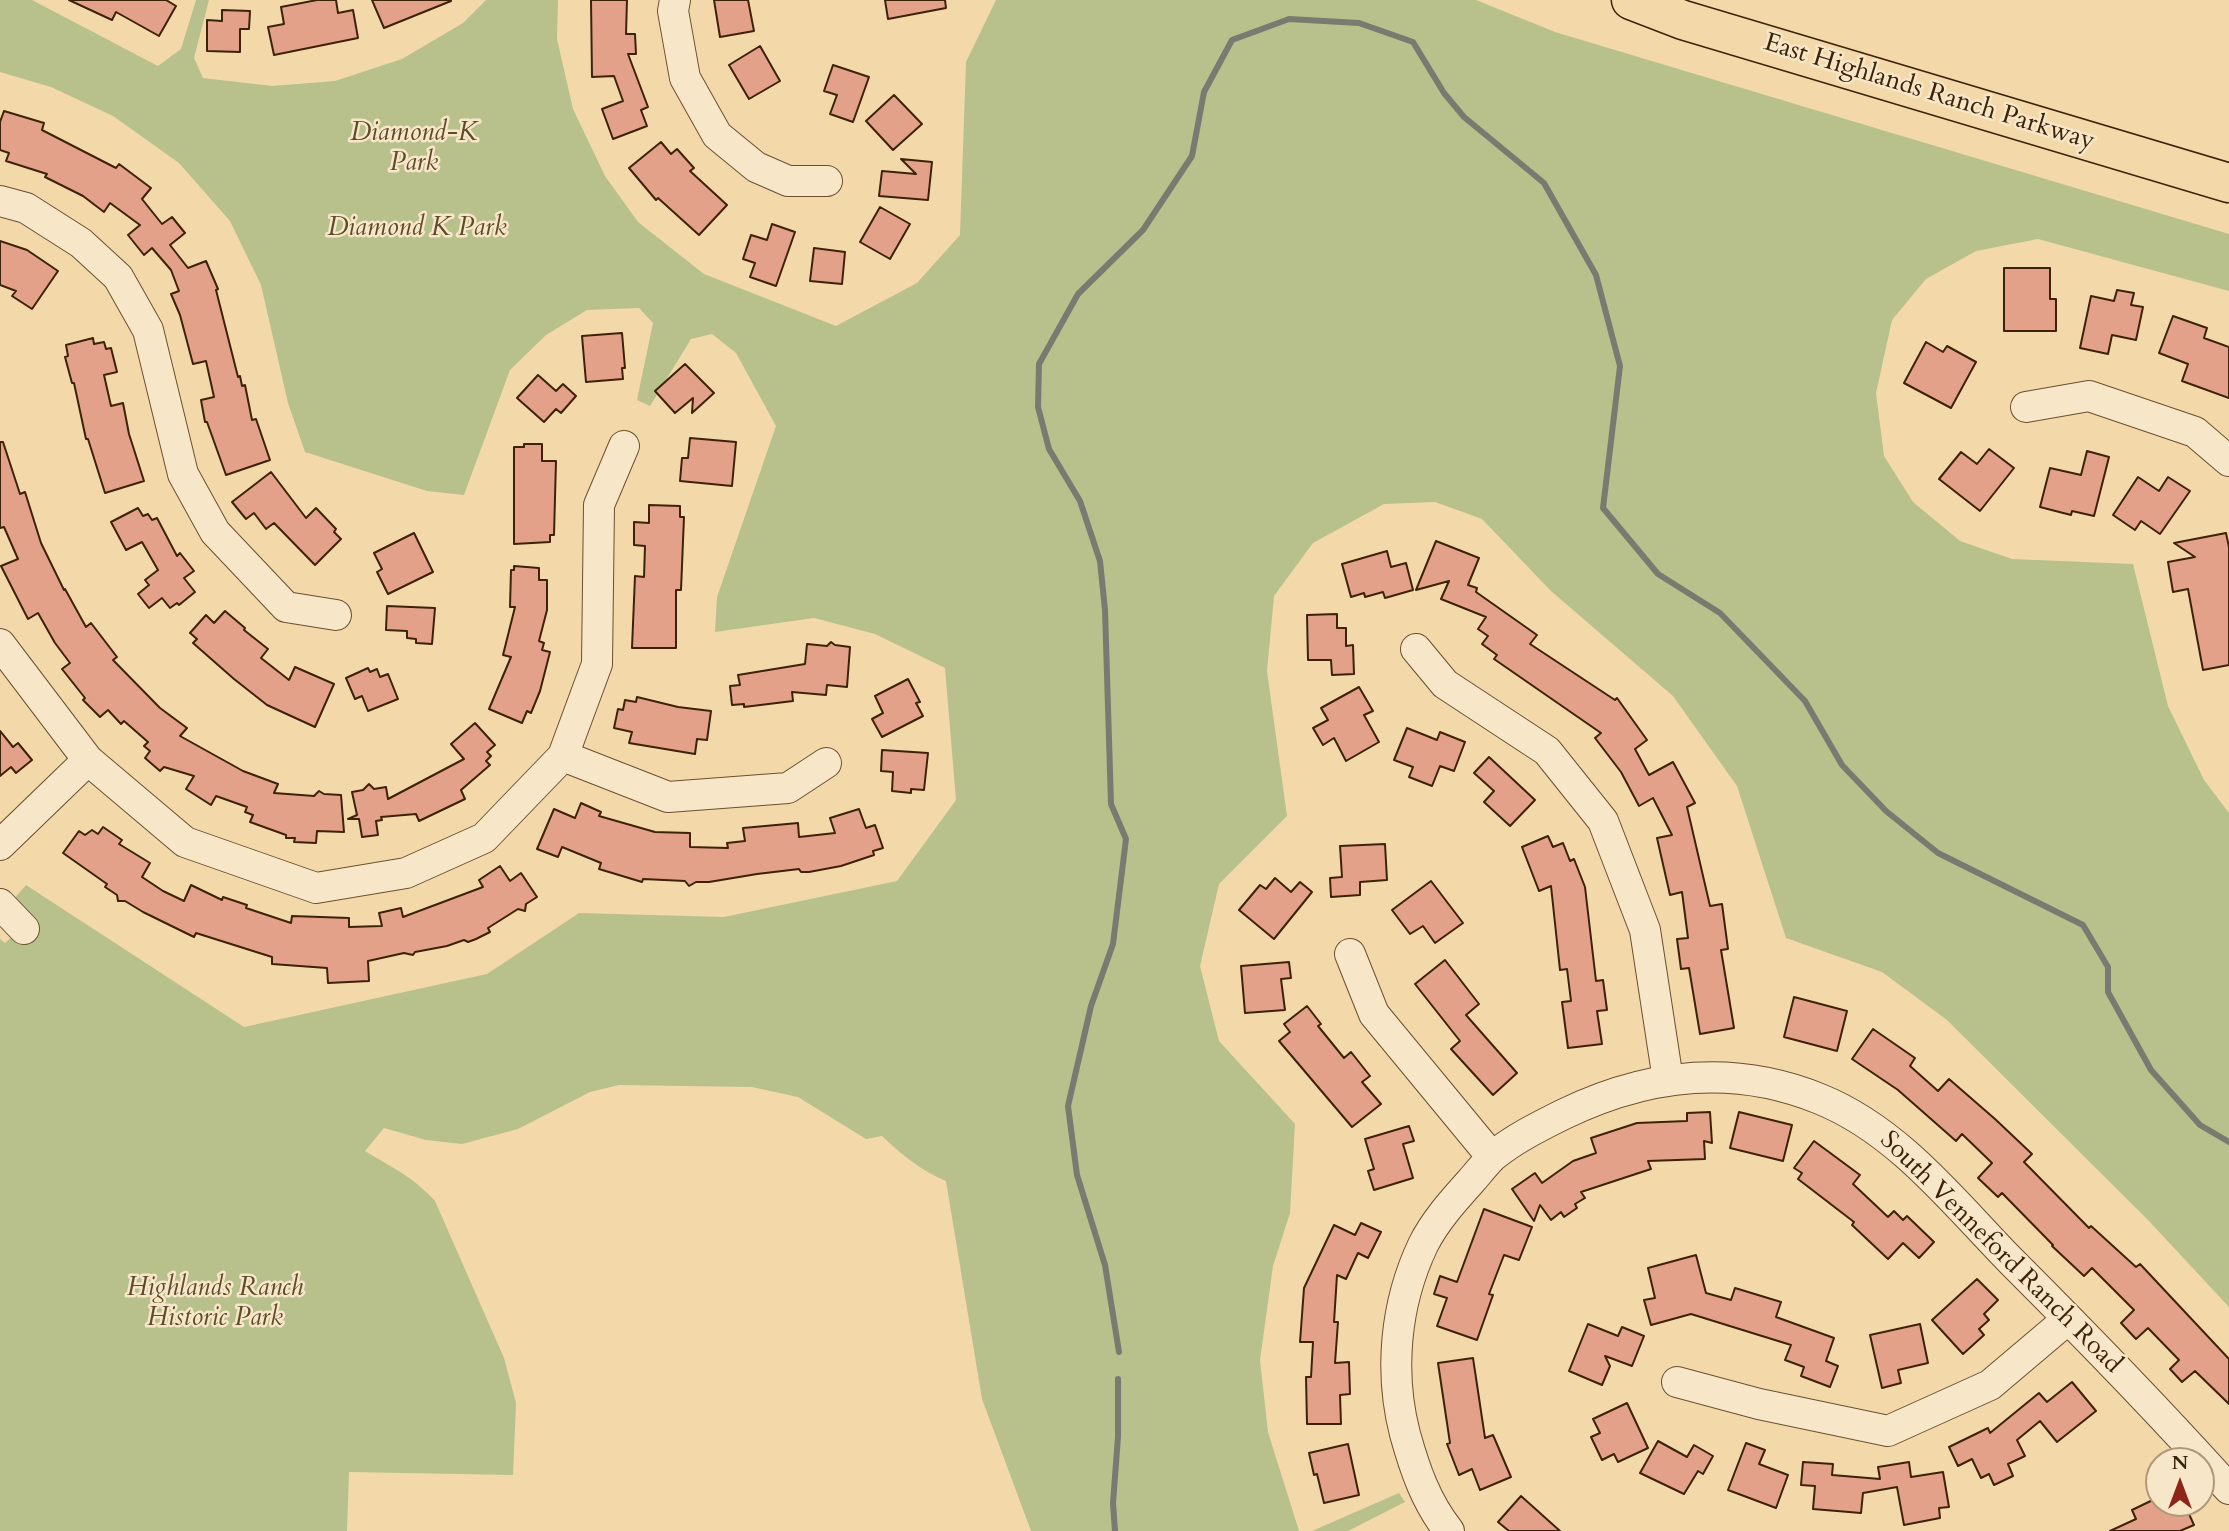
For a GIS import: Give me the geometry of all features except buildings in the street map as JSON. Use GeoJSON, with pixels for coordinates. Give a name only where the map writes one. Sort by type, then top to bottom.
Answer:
{"type":"FeatureCollection","features":[{"type":"Feature","properties":{"kind":"main road","name":"East Highlands Ranch Parkway"},"geometry":{"type":"LineString","coordinates":[[1631,0],[1683,20],[2229,183]]}},
{"type":"Feature","properties":{"kind":"street"},"geometry":{"type":"LineString","coordinates":[[674,0],[673,11],[685,78],[717,135],[756,167],[788,181],[827,181]]}},
{"type":"Feature","properties":{"kind":"street"},"geometry":{"type":"LineString","coordinates":[[0,201],[26,208],[81,243],[118,277],[148,330],[183,474],[215,532],[286,607],[336,615]]}},
{"type":"Feature","properties":{"kind":"street"},"geometry":{"type":"LineString","coordinates":[[2026,407],[2089,396],[2195,432],[2229,461]]}},
{"type":"Feature","properties":{"kind":"street"},"geometry":{"type":"LineString","coordinates":[[0,644],[88,760],[184,842],[316,888],[406,873],[484,838],[563,756],[597,664],[599,505],[624,446]]}},
{"type":"Feature","properties":{"kind":"street"},"geometry":{"type":"LineString","coordinates":[[1416,649],[1445,684],[1547,751],[1603,821],[1645,930],[1668,1080]]}},
{"type":"Feature","properties":{"kind":"street"},"geometry":{"type":"LineString","coordinates":[[563,756],[668,797],[788,788],[826,762]]}},
{"type":"Feature","properties":{"kind":"street"},"geometry":{"type":"LineString","coordinates":[[0,845],[88,760]]}},
{"type":"Feature","properties":{"kind":"street"},"geometry":{"type":"LineString","coordinates":[[0,904],[24,929]]}},
{"type":"Feature","properties":{"kind":"street"},"geometry":{"type":"LineString","coordinates":[[1350,954],[1374,1014],[1492,1157]]}},
{"type":"Feature","properties":{"kind":"street","name":"South Venneford Ranch Road"},"geometry":{"type":"LineString","coordinates":[[1449,1531],[1436,1514],[1413,1465],[1398,1408],[1395,1380],[1399,1323],[1405,1296],[1423,1246],[1453,1200],[1492,1157],[1525,1134],[1612,1094],[1668,1080],[1731,1077],[1772,1083],[1821,1099],[1869,1124],[1908,1156],[2229,1489]]}},
{"type":"Feature","properties":{"kind":"street"},"geometry":{"type":"LineString","coordinates":[[1677,1382],[1759,1404],[1888,1431],[1990,1385],[2068,1319]]}},
{"type":"Feature","properties":{"kind":"green space"},"geometry":{"type":"Polygon","coordinates":[[[0,0],[32,0],[158,66],[181,49],[196,0],[209,0],[194,58],[203,78],[272,86],[335,81],[402,59],[463,23],[486,0],[558,0],[557,39],[573,109],[605,176],[638,222],[704,274],[836,326],[917,283],[960,235],[966,62],[996,0],[1476,0],[1555,32],[2229,234],[2229,291],[2038,239],[1976,251],[1926,279],[1892,320],[1876,393],[1884,456],[1913,502],[1960,541],[2012,559],[2133,564],[2168,706],[2204,780],[2229,813],[2229,1307],[2148,1220],[1947,1020],[1882,972],[1786,938],[1737,786],[1673,696],[1551,591],[1482,519],[1435,502],[1384,504],[1313,543],[1274,596],[1267,671],[1287,816],[1219,884],[1200,966],[1219,1041],[1295,1124],[1290,1213],[1273,1266],[1260,1360],[1268,1432],[1299,1531],[1031,1531],[982,1399],[946,1181],[912,1162],[882,1136],[866,1139],[798,1097],[752,1087],[619,1085],[590,1092],[518,1129],[462,1144],[426,1140],[384,1128],[365,1151],[410,1178],[435,1201],[504,1358],[516,1403],[513,1475],[349,1472],[347,1531],[0,1531],[0,939],[5,943],[30,920],[13,900],[26,885],[244,1027],[487,974],[579,913],[724,917],[897,881],[956,800],[945,668],[875,634],[814,618],[715,632],[717,597],[776,426],[736,353],[712,334],[691,339],[650,406],[637,400],[653,323],[639,308],[587,310],[546,335],[510,370],[464,495],[427,491],[305,452],[288,403],[261,285],[230,221],[179,163],[113,116],[51,87],[0,72],[0,0]]]}},
{"type":"Feature","properties":{"kind":"green space"},"geometry":{"type":"Polygon","coordinates":[[[1399,1493],[1405,1502],[1348,1531],[1312,1531],[1399,1493]]]}},
{"type":"Feature","properties":{"kind":"waterway"},"geometry":{"type":"LineString","coordinates":[[1119,1352],[1105,1265],[1077,1175],[1068,1106],[1091,1006],[1113,944],[1126,839],[1111,804],[1105,610],[1100,561],[1080,501],[1049,449],[1038,407],[1039,364],[1078,294],[1143,230],[1192,156],[1204,92],[1232,40],[1289,19],[1359,23],[1413,42],[1444,93],[1464,117],[1544,183],[1596,275],[1620,366],[1603,508],[1658,574],[1720,613],[1805,701],[1842,765],[1886,811],[1938,853],[2083,925],[2108,967],[2108,992],[2151,1070],[2200,1125],[2229,1142]]}},
{"type":"Feature","properties":{"kind":"waterway"},"geometry":{"type":"LineString","coordinates":[[1115,1531],[1113,1503],[1118,1437],[1118,1379]]}},
{"type":"Feature","properties":{"kind":"park label","name":"Diamond-K Park"},"geometry":{"type":"Point","coordinates":[414,149]}},
{"type":"Feature","properties":{"kind":"park label","name":"Diamond K Park"},"geometry":{"type":"Point","coordinates":[417,229]}},
{"type":"Feature","properties":{"kind":"park label","name":"Highlands Ranch Historic Park"},"geometry":{"type":"Point","coordinates":[215,1304]}}]}
